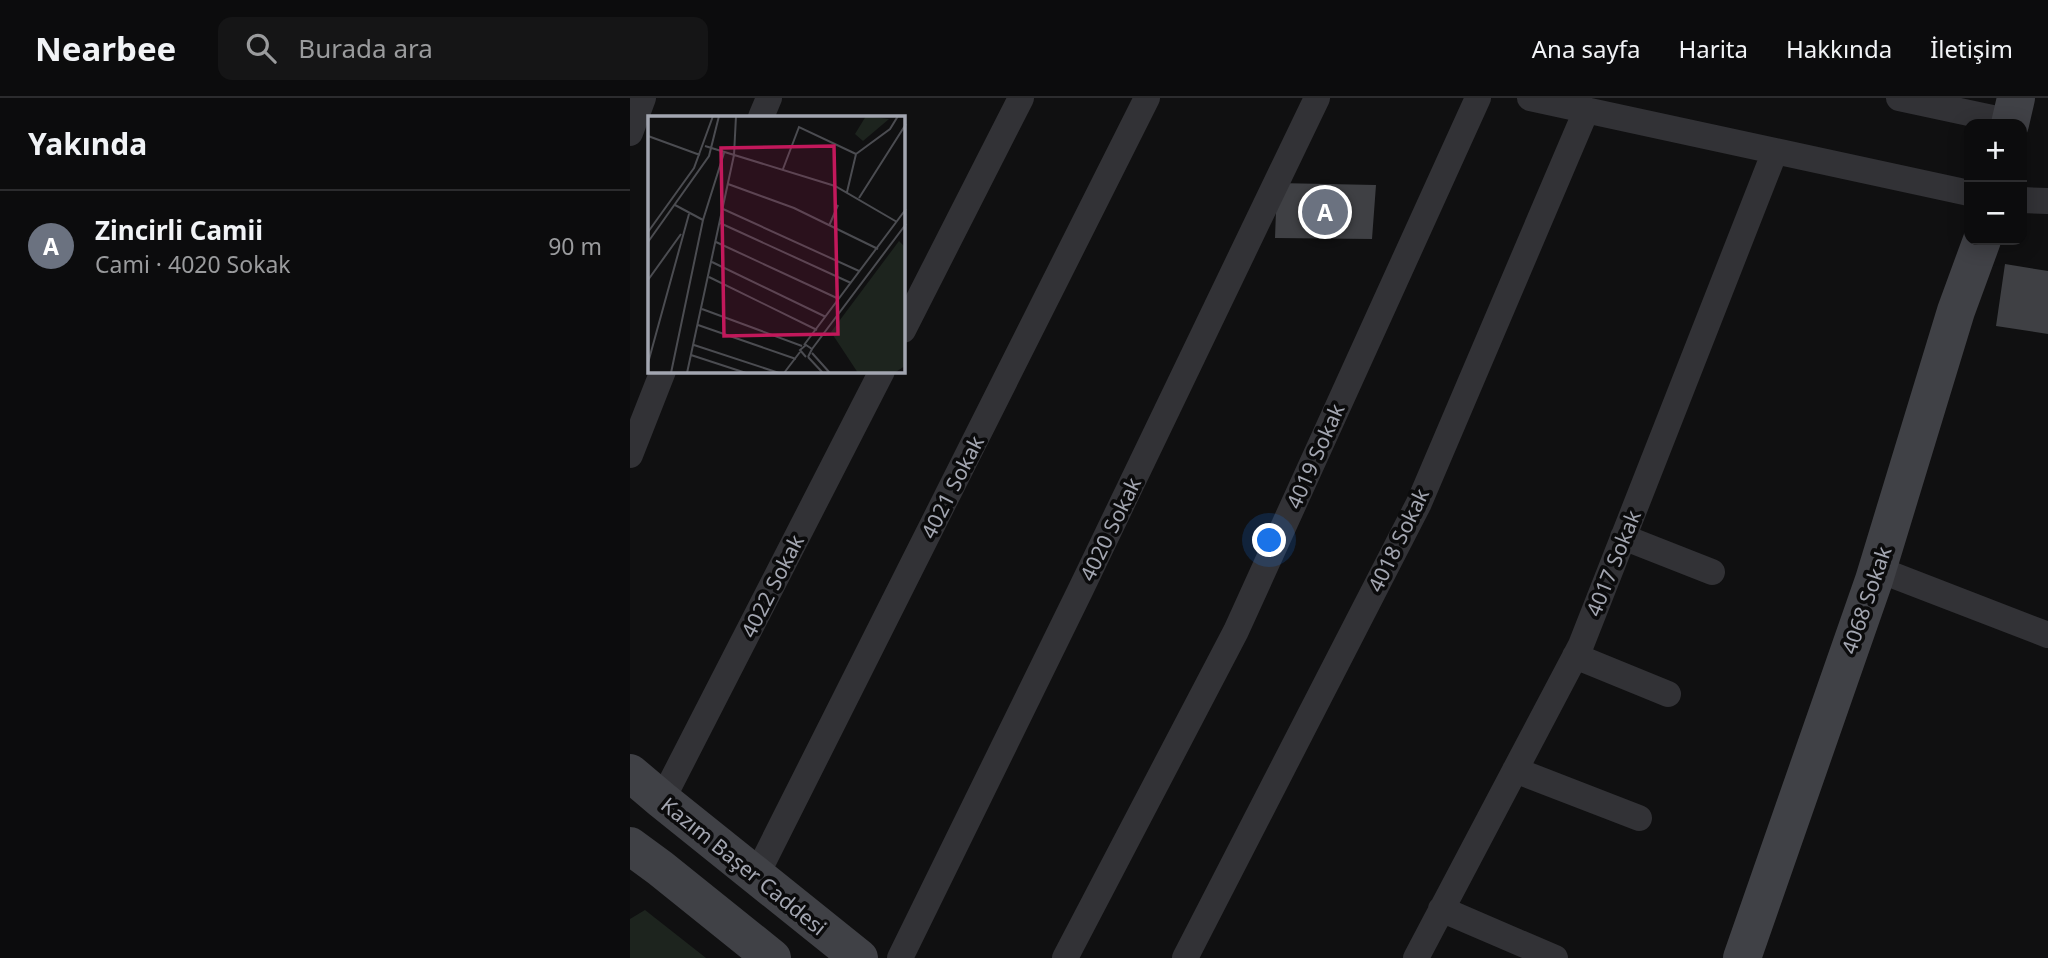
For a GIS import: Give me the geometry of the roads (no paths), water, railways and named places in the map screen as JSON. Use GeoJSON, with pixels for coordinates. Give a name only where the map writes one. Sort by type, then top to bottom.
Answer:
{"type":"FeatureCollection","features":[{"type":"Feature","properties":{"kind":"main road","name":"4068 Sokak"},"geometry":{"type":"LineString","coordinates":[[1742,958],[1877,569],[1956,311],[1980,245]]}},
{"type":"Feature","properties":{"kind":"main road","name":"Kazım Başer Caddesi"},"geometry":{"type":"LineString","coordinates":[[630,773],[859,958]]}},
{"type":"Feature","properties":{"kind":"main road"},"geometry":{"type":"LineString","coordinates":[[630,846],[772,958]]}},
{"type":"Feature","properties":{"kind":"street"},"geometry":{"type":"LineString","coordinates":[[630,133],[643,98]]}},
{"type":"Feature","properties":{"kind":"street"},"geometry":{"type":"LineString","coordinates":[[761,116],[769,98]]}},
{"type":"Feature","properties":{"kind":"street"},"geometry":{"type":"LineString","coordinates":[[905,326],[1021,98]]}},
{"type":"Feature","properties":{"kind":"street","name":"4021 Sokak"},"geometry":{"type":"LineString","coordinates":[[756,876],[1147,98]]}},
{"type":"Feature","properties":{"kind":"street","name":"4020 Sokak"},"geometry":{"type":"LineString","coordinates":[[900,958],[1317,98]]}},
{"type":"Feature","properties":{"kind":"street","name":"4019 Sokak"},"geometry":{"type":"LineString","coordinates":[[1065,958],[1236,631],[1478,98]]}},
{"type":"Feature","properties":{"kind":"street"},"geometry":{"type":"LineString","coordinates":[[1530,98],[1964,192]]}},
{"type":"Feature","properties":{"kind":"street"},"geometry":{"type":"LineString","coordinates":[[1899,98],[2013,115]]}},
{"type":"Feature","properties":{"kind":"street","name":"4018 Sokak"},"geometry":{"type":"LineString","coordinates":[[1185,958],[1419,502],[1586,111]]}},
{"type":"Feature","properties":{"kind":"street","name":"4017 Sokak"},"geometry":{"type":"LineString","coordinates":[[1416,958],[1575,656],[1775,152]]}},
{"type":"Feature","properties":{"kind":"street"},"geometry":{"type":"LineString","coordinates":[[2027,200],[2048,201]]}},
{"type":"Feature","properties":{"kind":"street"},"geometry":{"type":"LineString","coordinates":[[630,455],[662,373]]}},
{"type":"Feature","properties":{"kind":"street","name":"4022 Sokak"},"geometry":{"type":"LineString","coordinates":[[662,800],[881,373]]}},
{"type":"Feature","properties":{"kind":"street"},"geometry":{"type":"LineString","coordinates":[[1623,537],[1712,572]]}},
{"type":"Feature","properties":{"kind":"street"},"geometry":{"type":"LineString","coordinates":[[1877,569],[2048,635]]}},
{"type":"Feature","properties":{"kind":"street"},"geometry":{"type":"LineString","coordinates":[[1575,656],[1668,694]]}},
{"type":"Feature","properties":{"kind":"street"},"geometry":{"type":"LineString","coordinates":[[1514,771],[1639,818]]}},
{"type":"Feature","properties":{"kind":"street"},"geometry":{"type":"LineString","coordinates":[[1441,909],[1555,958]]}},
{"type":"Feature","properties":{"kind":"place","name":"Zincirli Camii"},"geometry":{"type":"Point","coordinates":[1325,212]}}]}
